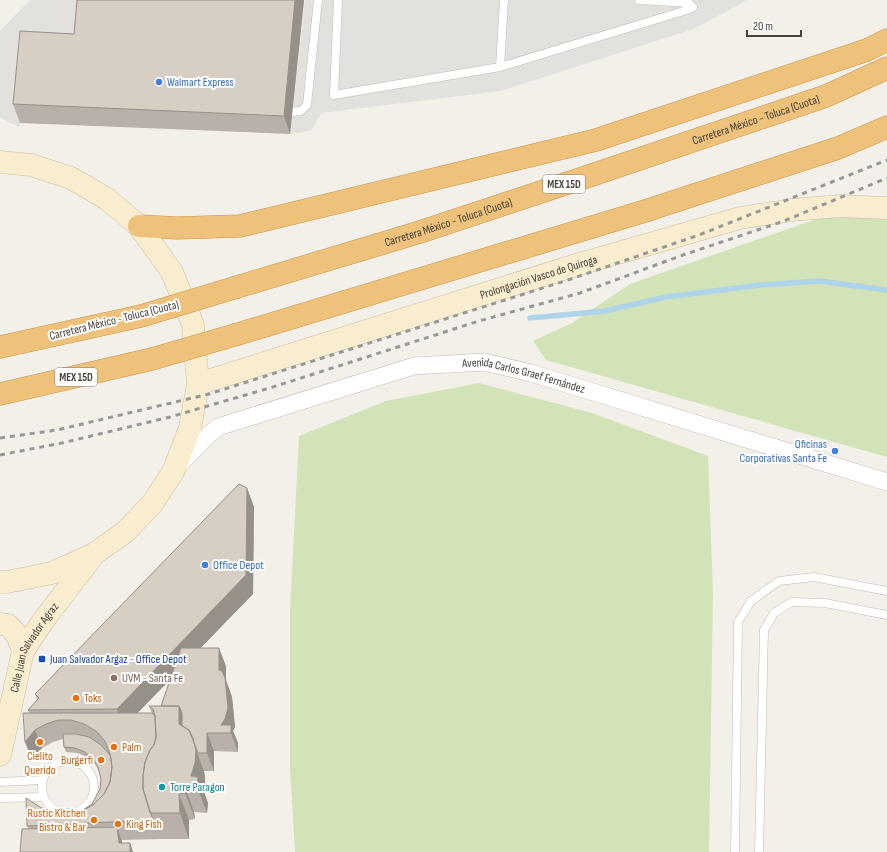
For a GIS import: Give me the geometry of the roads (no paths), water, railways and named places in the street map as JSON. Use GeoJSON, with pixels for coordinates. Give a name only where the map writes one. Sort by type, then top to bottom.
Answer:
{"type":"FeatureCollection","features":[{"type":"Feature","properties":{"kind":"highway"},"geometry":{"type":"LineString","coordinates":[[139,226],[177,228],[240,226],[596,140],[867,50],[887,40]]}},
{"type":"Feature","properties":{"kind":"highway","name":"Carretera México - Toluca (Cuota)"},"geometry":{"type":"LineString","coordinates":[[0,347],[141,316],[420,232],[826,96],[887,68]]}},
{"type":"Feature","properties":{"kind":"highway","name":"MEX 15D"},"geometry":{"type":"LineString","coordinates":[[0,394],[152,359],[238,334],[644,211],[838,148],[887,127]]}},
{"type":"Feature","properties":{"kind":"street"},"geometry":{"type":"LineString","coordinates":[[0,162],[31,165],[71,178],[107,199],[139,226],[172,272],[192,325],[198,384],[190,428],[173,472],[152,504],[125,532],[94,554],[52,573],[0,582]]}},
{"type":"Feature","properties":{"kind":"street","name":"Prolongación Vasco de Quiroga"},"geometry":{"type":"LineString","coordinates":[[198,384],[576,265],[740,218],[791,210],[840,206],[887,208]]}},
{"type":"Feature","properties":{"kind":"street","name":"Avenida Carlos Graef Fernández"},"geometry":{"type":"LineString","coordinates":[[173,472],[204,439],[218,427],[414,366],[484,362],[531,373],[887,482]]}},
{"type":"Feature","properties":{"kind":"street","name":"Calle Juan Salvador Agraz"},"geometry":{"type":"LineString","coordinates":[[0,755],[24,651],[43,621],[94,554]]}},
{"type":"Feature","properties":{"kind":"street"},"geometry":{"type":"LineString","coordinates":[[0,624],[8,625],[17,635],[24,651]]}},
{"type":"Feature","properties":{"kind":"lane"},"geometry":{"type":"LineString","coordinates":[[292,112],[301,111],[307,105],[318,0]]}},
{"type":"Feature","properties":{"kind":"lane"},"geometry":{"type":"LineString","coordinates":[[338,0],[334,95],[500,67],[693,7],[689,3],[639,0]]}},
{"type":"Feature","properties":{"kind":"lane"},"geometry":{"type":"LineString","coordinates":[[500,67],[504,0]]}},
{"type":"Feature","properties":{"kind":"lane"},"geometry":{"type":"LineString","coordinates":[[735,852],[738,622],[751,601],[779,581],[814,577],[887,591]]}},
{"type":"Feature","properties":{"kind":"lane"},"geometry":{"type":"LineString","coordinates":[[759,852],[764,630],[774,613],[792,602],[825,603],[887,615]]}},
{"type":"Feature","properties":{"kind":"lane"},"geometry":{"type":"LineString","coordinates":[[73,762],[80,764],[91,775],[93,782],[92,797],[88,804],[75,812],[60,812],[48,803],[44,796],[42,788],[43,780],[51,767],[58,763],[73,762]]}},
{"type":"Feature","properties":{"kind":"lane"},"geometry":{"type":"LineString","coordinates":[[0,782],[43,780]]}},
{"type":"Feature","properties":{"kind":"lane"},"geometry":{"type":"LineString","coordinates":[[0,798],[44,796]]}},
{"type":"Feature","properties":{"kind":"waterway"},"geometry":{"type":"LineString","coordinates":[[530,318],[605,311],[666,297],[761,285],[819,281],[887,290]]}},
{"type":"Feature","properties":{"kind":"railway"},"geometry":{"type":"LineString","coordinates":[[0,438],[57,430],[209,394],[571,279],[699,235],[887,160]]}},
{"type":"Feature","properties":{"kind":"railway"},"geometry":{"type":"LineString","coordinates":[[0,455],[62,443],[170,417],[273,387],[479,321],[580,293],[683,255],[784,221],[887,178]]}},
{"type":"Feature","properties":{"kind":"place","name":"Walmart Express"},"geometry":{"type":"Point","coordinates":[159,82]}},
{"type":"Feature","properties":{"kind":"place","name":"Oficinas Corporativas Santa Fe"},"geometry":{"type":"Point","coordinates":[835,451]}},
{"type":"Feature","properties":{"kind":"place","name":"Office Depot"},"geometry":{"type":"Point","coordinates":[205,565]}},
{"type":"Feature","properties":{"kind":"place","name":"Juan Salvador Argaz - Office Depot"},"geometry":{"type":"Point","coordinates":[42,659]}},
{"type":"Feature","properties":{"kind":"place","name":"UVM - Santa Fe"},"geometry":{"type":"Point","coordinates":[114,678]}},
{"type":"Feature","properties":{"kind":"place","name":"Toks"},"geometry":{"type":"Point","coordinates":[76,698]}},
{"type":"Feature","properties":{"kind":"place","name":"Cielito Querido"},"geometry":{"type":"Point","coordinates":[40,742]}},
{"type":"Feature","properties":{"kind":"place","name":"Palm"},"geometry":{"type":"Point","coordinates":[114,747]}},
{"type":"Feature","properties":{"kind":"place","name":"Burgerfi"},"geometry":{"type":"Point","coordinates":[101,760]}},
{"type":"Feature","properties":{"kind":"place","name":"Torre Paragon"},"geometry":{"type":"Point","coordinates":[162,787]}},
{"type":"Feature","properties":{"kind":"place","name":"Rustic Kitchen Bistro & Bar"},"geometry":{"type":"Point","coordinates":[94,820]}},
{"type":"Feature","properties":{"kind":"place","name":"King Fish"},"geometry":{"type":"Point","coordinates":[118,824]}}]}
